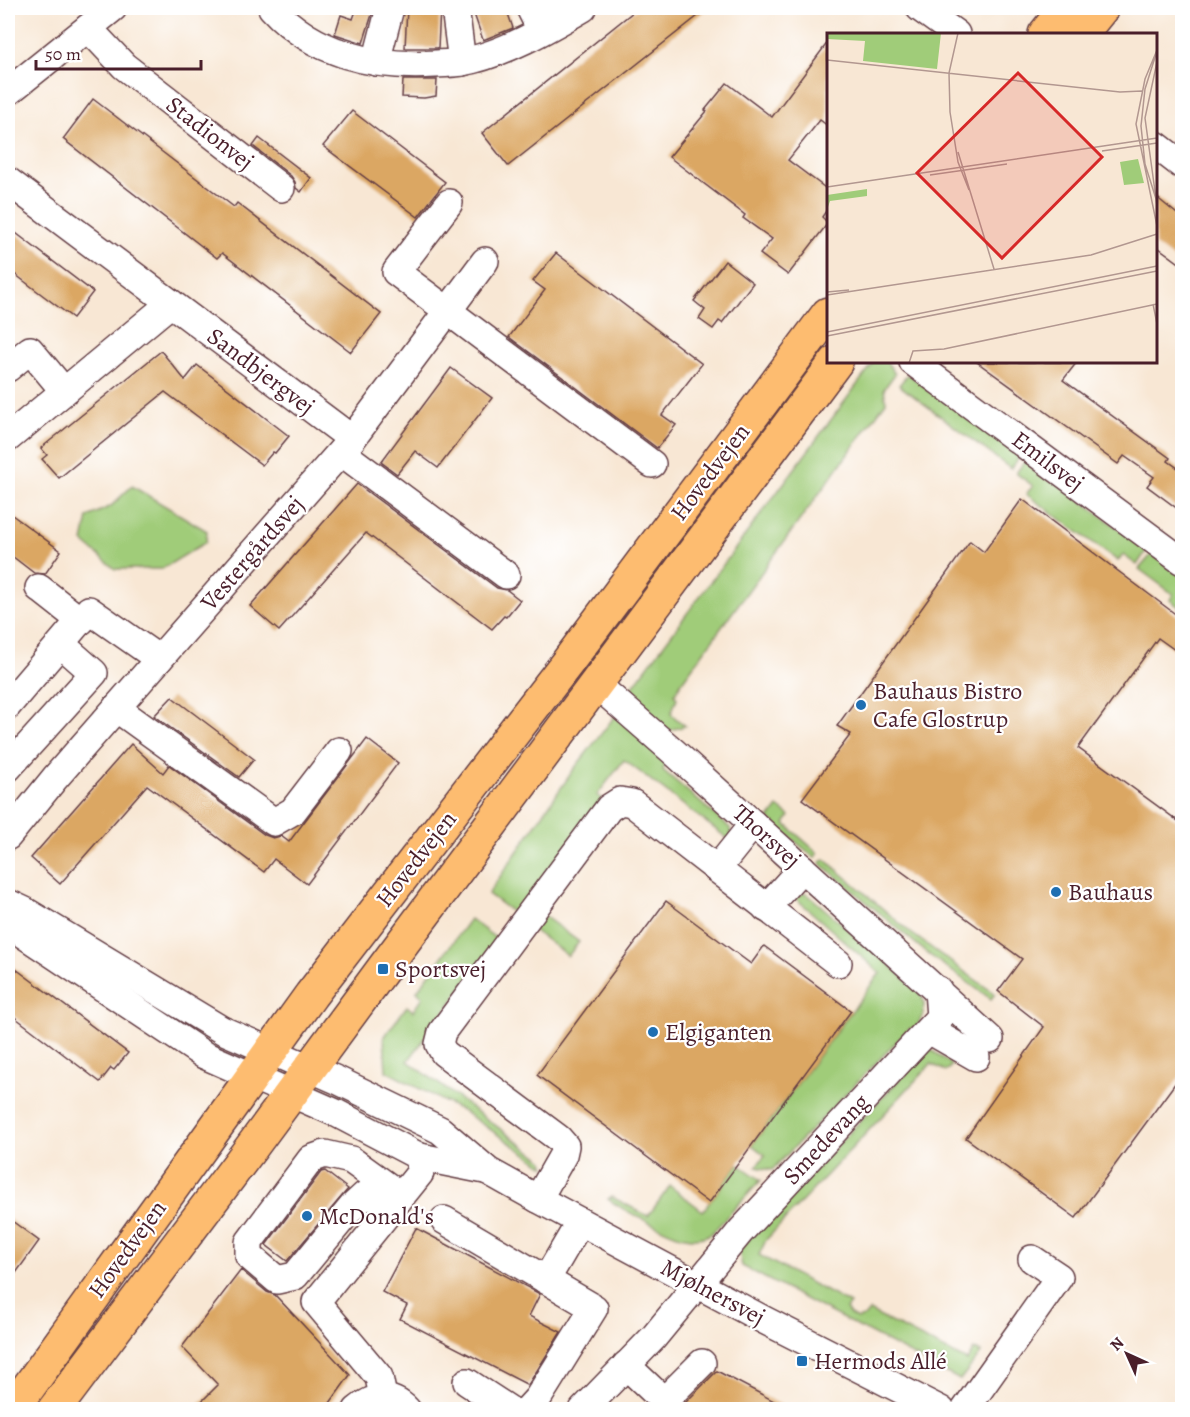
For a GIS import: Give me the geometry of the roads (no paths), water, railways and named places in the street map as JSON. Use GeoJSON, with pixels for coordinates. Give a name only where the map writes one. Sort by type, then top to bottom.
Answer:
{"type":"FeatureCollection","features":[{"type":"Feature","properties":{"kind":"main road"},"geometry":{"type":"LineString","coordinates":[[1063,23],[1102,8]]}},
{"type":"Feature","properties":{"kind":"main road","name":"Hovedvejen"},"geometry":{"type":"LineString","coordinates":[[12,1410],[311,995],[567,663],[827,315]]}},
{"type":"Feature","properties":{"kind":"main road","name":"Hovedvejen"},"geometry":{"type":"LineString","coordinates":[[54,1410],[835,363]]}},
{"type":"Feature","properties":{"kind":"street"},"geometry":{"type":"LineString","coordinates":[[8,92],[113,8]]}},
{"type":"Feature","properties":{"kind":"street"},"geometry":{"type":"LineString","coordinates":[[272,8],[282,18],[320,45],[365,61],[416,65],[462,62],[504,50],[535,19],[583,8]]}},
{"type":"Feature","properties":{"kind":"street"},"geometry":{"type":"LineString","coordinates":[[376,62],[390,8]]}},
{"type":"Feature","properties":{"kind":"street"},"geometry":{"type":"LineString","coordinates":[[455,8],[462,62]]}},
{"type":"Feature","properties":{"kind":"street"},"geometry":{"type":"LineString","coordinates":[[920,8],[955,33]]}},
{"type":"Feature","properties":{"kind":"street"},"geometry":{"type":"LineString","coordinates":[[1032,33],[1063,23]]}},
{"type":"Feature","properties":{"kind":"street","name":"Stadionvej"},"geometry":{"type":"LineString","coordinates":[[88,28],[124,66],[281,188]]}},
{"type":"Feature","properties":{"kind":"street"},"geometry":{"type":"LineString","coordinates":[[1157,146],[1182,165]]}},
{"type":"Feature","properties":{"kind":"street","name":"Sandbjergvej"},"geometry":{"type":"LineString","coordinates":[[8,181],[171,303],[506,575]]}},
{"type":"Feature","properties":{"kind":"street"},"geometry":{"type":"LineString","coordinates":[[449,203],[396,272],[652,464]]}},
{"type":"Feature","properties":{"kind":"street","name":"Vestergårdsvej"},"geometry":{"type":"LineString","coordinates":[[8,836],[116,708],[346,445],[485,261]]}},
{"type":"Feature","properties":{"kind":"street"},"geometry":{"type":"LineString","coordinates":[[8,438],[171,303]]}},
{"type":"Feature","properties":{"kind":"street"},"geometry":{"type":"LineString","coordinates":[[8,368],[30,350],[64,391]]}},
{"type":"Feature","properties":{"kind":"street","name":"Emilsvej"},"geometry":{"type":"LineString","coordinates":[[914,363],[1182,561]]}},
{"type":"Feature","properties":{"kind":"street"},"geometry":{"type":"LineString","coordinates":[[39,588],[81,621]]}},
{"type":"Feature","properties":{"kind":"street"},"geometry":{"type":"LineString","coordinates":[[8,705],[89,610],[159,659]]}},
{"type":"Feature","properties":{"kind":"street"},"geometry":{"type":"LineString","coordinates":[[8,768],[94,674],[62,644]]}},
{"type":"Feature","properties":{"kind":"street","name":"Thorsvej"},"geometry":{"type":"LineString","coordinates":[[596,684],[938,990],[983,1048],[929,1030]]}},
{"type":"Feature","properties":{"kind":"street"},"geometry":{"type":"LineString","coordinates":[[116,708],[274,822],[293,811],[339,751]]}},
{"type":"Feature","properties":{"kind":"street"},"geometry":{"type":"LineString","coordinates":[[538,1199],[563,1155],[565,1146],[558,1138],[444,1053],[439,1044],[442,1032],[609,808],[620,801],[632,803],[838,963]]}},
{"type":"Feature","properties":{"kind":"street"},"geometry":{"type":"LineString","coordinates":[[717,869],[753,824]]}},
{"type":"Feature","properties":{"kind":"street"},"geometry":{"type":"LineString","coordinates":[[766,908],[802,868]]}},
{"type":"Feature","properties":{"kind":"street"},"geometry":{"type":"LineString","coordinates":[[8,903],[222,1030],[262,1064]]}},
{"type":"Feature","properties":{"kind":"street"},"geometry":{"type":"LineString","coordinates":[[8,924],[204,1055],[262,1064],[300,1081]]}},
{"type":"Feature","properties":{"kind":"street","name":"Smedevang"},"geometry":{"type":"LineString","coordinates":[[698,1284],[741,1231],[940,1017],[938,990]]}},
{"type":"Feature","properties":{"kind":"street","name":"Mjølnersvej"},"geometry":{"type":"LineString","coordinates":[[300,1081],[336,1113],[420,1157],[488,1171]]}},
{"type":"Feature","properties":{"kind":"street","name":"Mjølnersvej"},"geometry":{"type":"LineString","coordinates":[[300,1081],[370,1095],[440,1130],[488,1171],[538,1199],[941,1410]]}},
{"type":"Feature","properties":{"kind":"street"},"geometry":{"type":"LineString","coordinates":[[325,1154],[351,1160],[397,1202],[365,1195],[352,1207],[295,1276],[277,1280],[249,1256],[249,1242],[311,1159],[325,1154]]}},
{"type":"Feature","properties":{"kind":"street"},"geometry":{"type":"LineString","coordinates":[[383,1397],[379,1377],[316,1302],[420,1173],[420,1157]]}},
{"type":"Feature","properties":{"kind":"street"},"geometry":{"type":"LineString","coordinates":[[444,1220],[594,1308],[538,1398],[526,1410]]}},
{"type":"Feature","properties":{"kind":"street"},"geometry":{"type":"LineString","coordinates":[[546,1280],[580,1222]]}},
{"type":"Feature","properties":{"kind":"street"},"geometry":{"type":"LineString","coordinates":[[964,1410],[1059,1277],[1032,1258]]}},
{"type":"Feature","properties":{"kind":"street"},"geometry":{"type":"LineString","coordinates":[[583,1410],[698,1284]]}},
{"type":"Feature","properties":{"kind":"street"},"geometry":{"type":"LineString","coordinates":[[626,1365],[664,1401],[702,1363]]}},
{"type":"Feature","properties":{"kind":"street"},"geometry":{"type":"LineString","coordinates":[[467,1382],[510,1410]]}},
{"type":"Feature","properties":{"kind":"street"},"geometry":{"type":"LineString","coordinates":[[357,1410],[374,1399],[383,1397],[393,1399],[407,1410]]}},
{"type":"Feature","properties":{"kind":"place","name":"Bauhaus Bistro Cafe Glostrup"},"geometry":{"type":"Point","coordinates":[861,705]}},
{"type":"Feature","properties":{"kind":"place","name":"Bauhaus"},"geometry":{"type":"Point","coordinates":[1056,892]}},
{"type":"Feature","properties":{"kind":"place","name":"Sportsvej"},"geometry":{"type":"Point","coordinates":[383,969]}},
{"type":"Feature","properties":{"kind":"place","name":"Elgiganten"},"geometry":{"type":"Point","coordinates":[653,1032]}},
{"type":"Feature","properties":{"kind":"place","name":"McDonald's"},"geometry":{"type":"Point","coordinates":[307,1216]}},
{"type":"Feature","properties":{"kind":"place","name":"Hermods Allé"},"geometry":{"type":"Point","coordinates":[802,1361]}}]}
